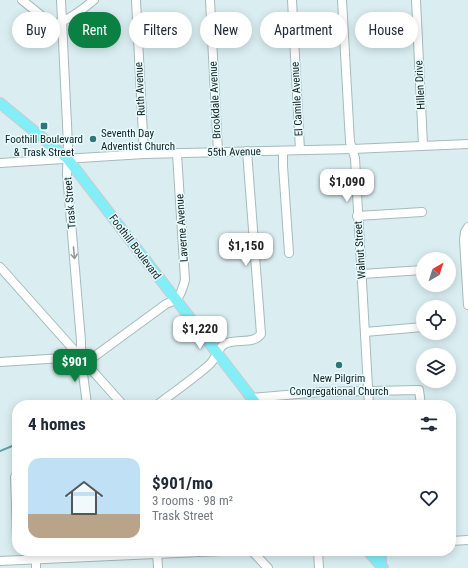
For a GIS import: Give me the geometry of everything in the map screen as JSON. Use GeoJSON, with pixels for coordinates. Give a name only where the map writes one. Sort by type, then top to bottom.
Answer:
{"type":"FeatureCollection","features":[{"type":"Feature","properties":{"kind":"main road","name":"Foothill Boulevard"},"geometry":{"type":"LineString","coordinates":[[0,103],[67,158],[253,400]]}},
{"type":"Feature","properties":{"kind":"main road"},"geometry":{"type":"LineString","coordinates":[[372,556],[382,567]]}},
{"type":"Feature","properties":{"kind":"main road"},"geometry":{"type":"LineString","coordinates":[[381,556],[382,567]]}},
{"type":"Feature","properties":{"kind":"street"},"geometry":{"type":"LineString","coordinates":[[22,0],[53,25],[62,23],[94,0]]}},
{"type":"Feature","properties":{"kind":"street","name":"Trask Street"},"geometry":{"type":"LineString","coordinates":[[61,0],[68,145],[67,174],[81,334],[81,358],[86,400]]}},
{"type":"Feature","properties":{"kind":"street","name":"Ruth Avenue"},"geometry":{"type":"LineString","coordinates":[[136,0],[144,154]]}},
{"type":"Feature","properties":{"kind":"street","name":"Brookdale Avenue"},"geometry":{"type":"LineString","coordinates":[[210,0],[218,152]]}},
{"type":"Feature","properties":{"kind":"street","name":"El Camile Avenue"},"geometry":{"type":"LineString","coordinates":[[292,0],[300,150]]}},
{"type":"Feature","properties":{"kind":"street","name":"Walnut Street"},"geometry":{"type":"LineString","coordinates":[[342,0],[352,149],[355,158],[369,400]]}},
{"type":"Feature","properties":{"kind":"street","name":"Hillen Drive"},"geometry":{"type":"LineString","coordinates":[[416,0],[423,145]]}},
{"type":"Feature","properties":{"kind":"street","name":"55th Avenue"},"geometry":{"type":"LineString","coordinates":[[0,162],[144,154],[352,149],[468,144]]}},
{"type":"Feature","properties":{"kind":"street"},"geometry":{"type":"LineString","coordinates":[[163,400],[210,364],[224,344],[230,341],[257,339],[261,334],[247,151]]}},
{"type":"Feature","properties":{"kind":"street"},"geometry":{"type":"LineString","coordinates":[[283,151],[289,253]]}},
{"type":"Feature","properties":{"kind":"street","name":"Laverne Avenue"},"geometry":{"type":"LineString","coordinates":[[176,300],[182,291],[185,280],[177,154]]}},
{"type":"Feature","properties":{"kind":"street"},"geometry":{"type":"LineString","coordinates":[[358,216],[422,212]]}},
{"type":"Feature","properties":{"kind":"street"},"geometry":{"type":"LineString","coordinates":[[468,227],[465,232],[464,240],[468,305]]}},
{"type":"Feature","properties":{"kind":"street"},"geometry":{"type":"LineString","coordinates":[[0,267],[119,400]]}},
{"type":"Feature","properties":{"kind":"street"},"geometry":{"type":"LineString","coordinates":[[362,274],[416,270]]}},
{"type":"Feature","properties":{"kind":"street"},"geometry":{"type":"LineString","coordinates":[[0,362],[95,356],[166,304],[176,300]]}},
{"type":"Feature","properties":{"kind":"street"},"geometry":{"type":"LineString","coordinates":[[365,332],[416,328]]}},
{"type":"Feature","properties":{"kind":"street"},"geometry":{"type":"LineString","coordinates":[[261,400],[321,392],[368,390],[419,390],[420,400]]}},
{"type":"Feature","properties":{"kind":"street"},"geometry":{"type":"LineString","coordinates":[[456,541],[468,540]]}},
{"type":"Feature","properties":{"kind":"street"},"geometry":{"type":"LineString","coordinates":[[0,561],[76,556]]}},
{"type":"Feature","properties":{"kind":"street"},"geometry":{"type":"LineString","coordinates":[[157,556],[158,568]]}},
{"type":"Feature","properties":{"kind":"street"},"geometry":{"type":"LineString","coordinates":[[257,556],[268,568]]}},
{"type":"Feature","properties":{"kind":"street"},"geometry":{"type":"LineString","coordinates":[[318,556],[319,568]]}},
{"type":"Feature","properties":{"kind":"street"},"geometry":{"type":"LineString","coordinates":[[36,559],[36,568]]}},
{"type":"Feature","properties":{"kind":"waterway"},"geometry":{"type":"LineString","coordinates":[[0,451],[12,446]]}},
{"type":"Feature","properties":{"kind":"place","name":"Foothill Boulevard & Trask Street"},"geometry":{"type":"Point","coordinates":[44,126]}},
{"type":"Feature","properties":{"kind":"place","name":"Seventh Day Adventist Church"},"geometry":{"type":"Point","coordinates":[93,139]}},
{"type":"Feature","properties":{"kind":"place","name":"New Pilgrim Congregational Church"},"geometry":{"type":"Point","coordinates":[339,365]}}]}
